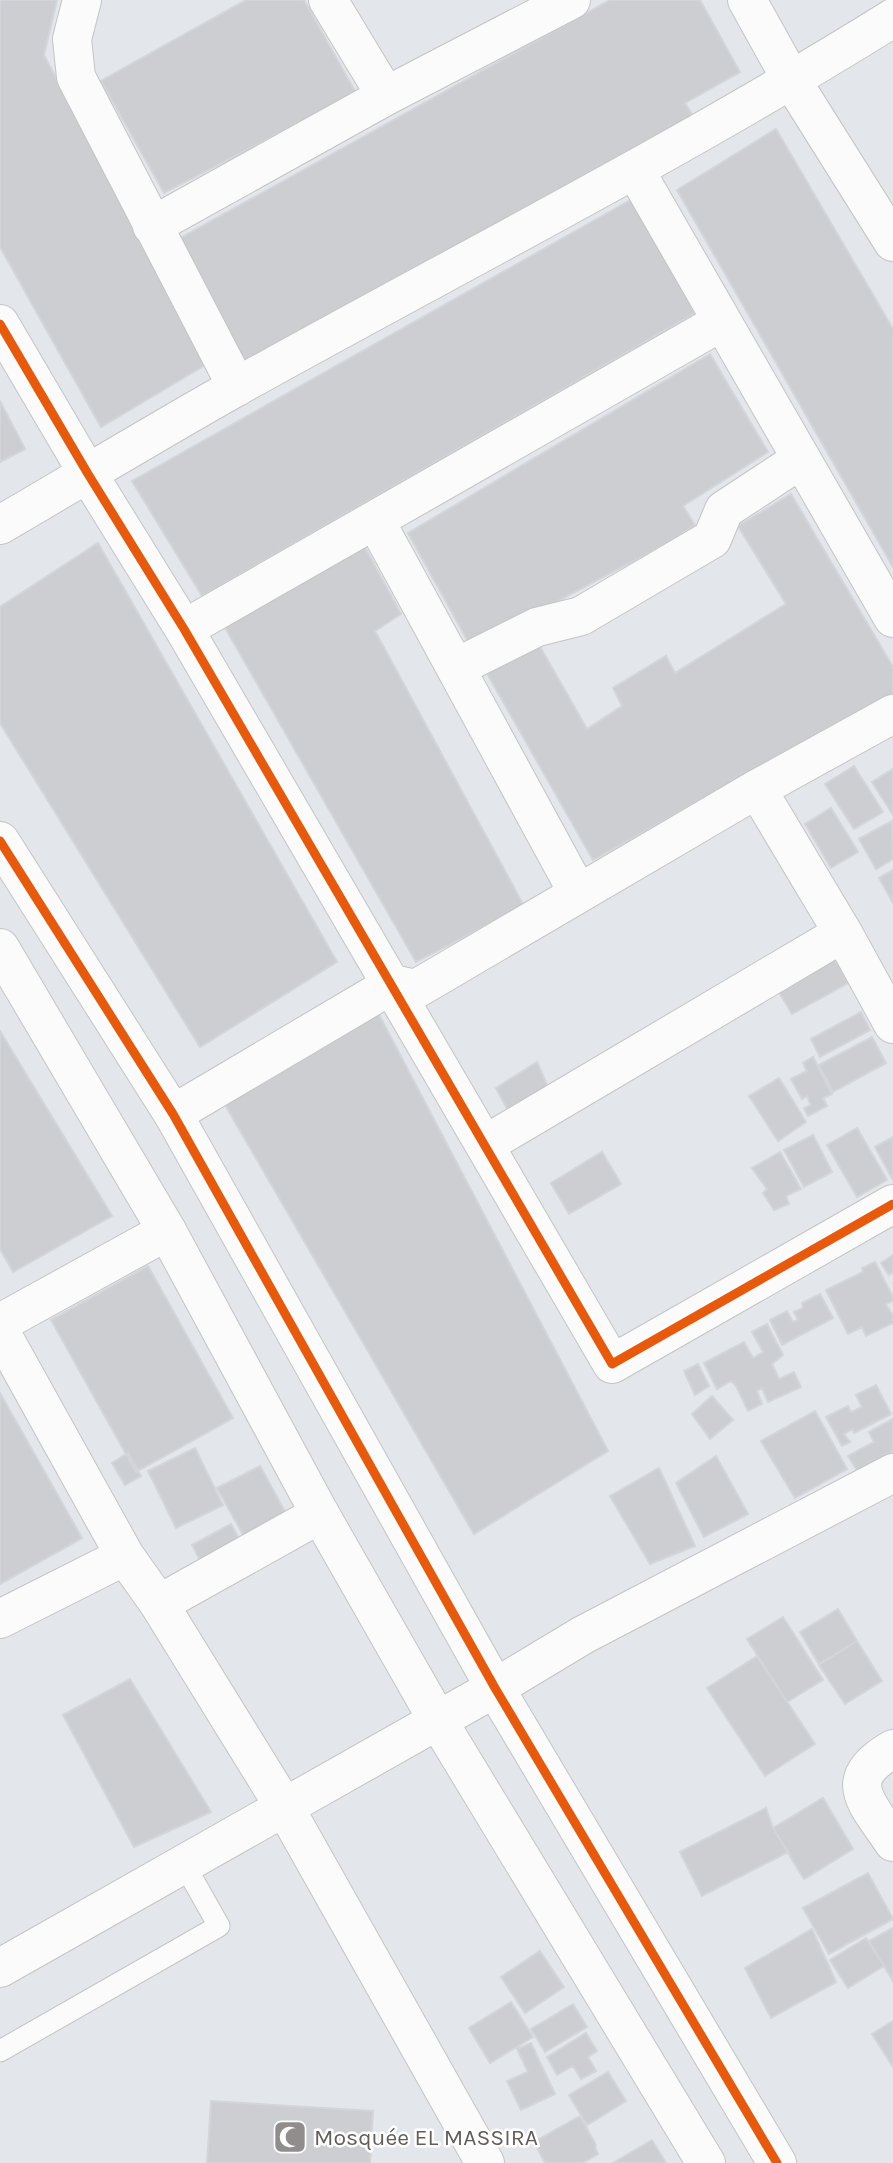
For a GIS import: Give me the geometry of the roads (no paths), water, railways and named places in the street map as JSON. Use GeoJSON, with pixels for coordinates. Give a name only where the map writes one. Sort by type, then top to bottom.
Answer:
{"type":"FeatureCollection","features":[{"type":"Feature","properties":{"kind":"street"},"geometry":{"type":"LineString","coordinates":[[82,0],[72,39],[76,77],[237,387]]}},
{"type":"Feature","properties":{"kind":"street"},"geometry":{"type":"LineString","coordinates":[[328,0],[386,96]]}},
{"type":"Feature","properties":{"kind":"street"},"geometry":{"type":"LineString","coordinates":[[152,226],[386,96],[529,9],[571,0]]}},
{"type":"Feature","properties":{"kind":"street"},"geometry":{"type":"LineString","coordinates":[[747,0],[792,81],[893,242]]}},
{"type":"Feature","properties":{"kind":"street"},"geometry":{"type":"LineString","coordinates":[[0,525],[237,387],[635,170],[792,81],[893,18]]}},
{"type":"Feature","properties":{"kind":"street"},"geometry":{"type":"LineString","coordinates":[[635,170],[893,618]]}},
{"type":"Feature","properties":{"kind":"street"},"geometry":{"type":"LineString","coordinates":[[184,628],[721,322]]}},
{"type":"Feature","properties":{"kind":"street"},"geometry":{"type":"LineString","coordinates":[[0,324],[88,474],[184,628],[612,1364],[893,1204]]}},
{"type":"Feature","properties":{"kind":"street"},"geometry":{"type":"LineString","coordinates":[[457,667],[537,627],[581,615],[712,539],[724,510],[800,460]]}},
{"type":"Feature","properties":{"kind":"street"},"geometry":{"type":"LineString","coordinates":[[375,520],[578,894]]}},
{"type":"Feature","properties":{"kind":"street"},"geometry":{"type":"LineString","coordinates":[[173,1114],[393,984],[416,989],[757,789],[893,714]]}},
{"type":"Feature","properties":{"kind":"street"},"geometry":{"type":"LineString","coordinates":[[757,789],[893,1024]]}},
{"type":"Feature","properties":{"kind":"street"},"geometry":{"type":"LineString","coordinates":[[0,841],[173,1114],[495,1688],[777,2163]]}},
{"type":"Feature","properties":{"kind":"street"},"geometry":{"type":"LineString","coordinates":[[486,1144],[842,933]]}},
{"type":"Feature","properties":{"kind":"street"},"geometry":{"type":"LineString","coordinates":[[0,948],[167,1231],[320,1514],[437,1719],[706,2163]]}},
{"type":"Feature","properties":{"kind":"street"},"geometry":{"type":"LineString","coordinates":[[0,1323],[167,1231]]}},
{"type":"Feature","properties":{"kind":"street"},"geometry":{"type":"LineString","coordinates":[[0,1331],[125,1556],[159,1604],[285,1808],[485,2163]]}},
{"type":"Feature","properties":{"kind":"street"},"geometry":{"type":"LineString","coordinates":[[0,1968],[285,1808],[583,1635],[893,1473]]}},
{"type":"Feature","properties":{"kind":"street"},"geometry":{"type":"LineString","coordinates":[[159,1604],[320,1514]]}},
{"type":"Feature","properties":{"kind":"street"},"geometry":{"type":"LineString","coordinates":[[0,1619],[125,1556]]}},
{"type":"Feature","properties":{"kind":"street"},"geometry":{"type":"LineString","coordinates":[[893,1749],[866,1769],[861,1780],[866,1800],[893,1842]]}},
{"type":"Feature","properties":{"kind":"lane"},"geometry":{"type":"LineString","coordinates":[[0,2051],[219,1926],[184,1864]]}},
{"type":"Feature","properties":{"kind":"place","name":"Mosquée EL MASSIRA"},"geometry":{"type":"Point","coordinates":[290,2137]}}]}
